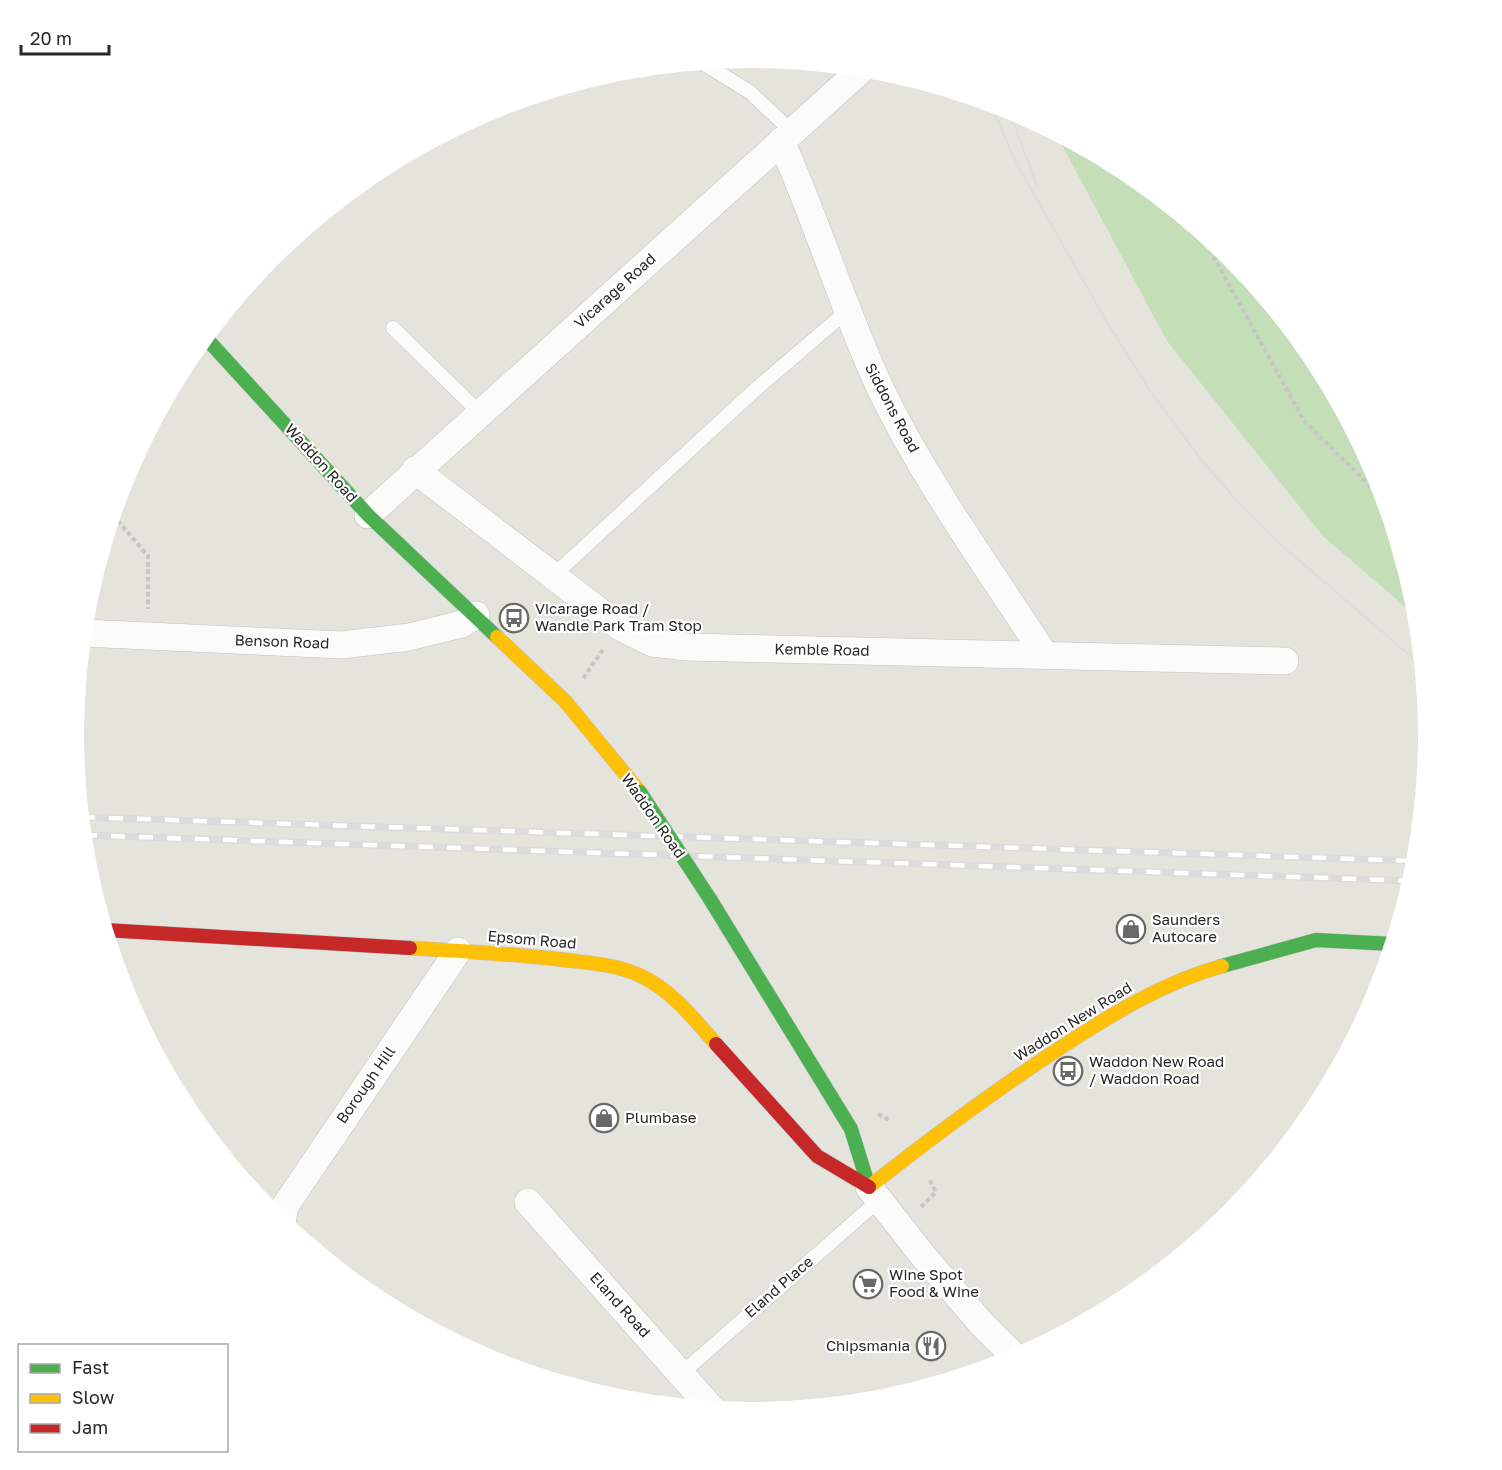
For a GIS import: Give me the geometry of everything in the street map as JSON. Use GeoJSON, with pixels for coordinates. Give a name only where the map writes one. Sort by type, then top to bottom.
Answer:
{"type":"FeatureCollection","features":[{"type":"Feature","properties":{"kind":"street","name":"Vicarage Road"},"geometry":{"type":"LineString","coordinates":[[368,515],[479,412],[855,76]]}},
{"type":"Feature","properties":{"kind":"street","name":"Siddons Road"},"geometry":{"type":"LineString","coordinates":[[787,137],[846,312],[883,393],[949,510],[1044,654]]}},
{"type":"Feature","properties":{"kind":"street","name":"Waddon Road"},"geometry":{"type":"LineString","coordinates":[[211,343],[368,515],[565,701],[640,792],[710,899],[852,1129],[874,1194],[981,1323],[1009,1351]]}},
{"type":"Feature","properties":{"kind":"street","name":"Kemble Road"},"geometry":{"type":"LineString","coordinates":[[416,470],[620,627],[652,643],[687,647],[1286,661]]}},
{"type":"Feature","properties":{"kind":"street","name":"Benson Road"},"geometry":{"type":"LineString","coordinates":[[91,633],[352,644],[420,634],[462,624],[476,615]]}},
{"type":"Feature","properties":{"kind":"street","name":"Epsom Road"},"geometry":{"type":"LineString","coordinates":[[113,930],[458,951],[605,965],[647,979],[683,1007],[700,1024],[817,1156],[874,1194]]}},
{"type":"Feature","properties":{"kind":"street","name":"Waddon New Road"},"geometry":{"type":"LineString","coordinates":[[874,1194],[921,1146],[1017,1076],[1123,1007],[1184,976],[1316,940],[1385,944]]}},
{"type":"Feature","properties":{"kind":"street","name":"Borough Hill"},"geometry":{"type":"LineString","coordinates":[[284,1212],[285,1206],[458,951]]}},
{"type":"Feature","properties":{"kind":"street","name":"Eland Road"},"geometry":{"type":"LineString","coordinates":[[528,1202],[705,1401]]}},
{"type":"Feature","properties":{"kind":"lane"},"geometry":{"type":"LineString","coordinates":[[712,69],[750,92],[787,137]]}},
{"type":"Feature","properties":{"kind":"lane"},"geometry":{"type":"LineString","coordinates":[[554,575],[757,388],[846,312]]}},
{"type":"Feature","properties":{"kind":"lane"},"geometry":{"type":"LineString","coordinates":[[393,328],[479,412]]}},
{"type":"Feature","properties":{"kind":"lane","name":"Eland Place"},"geometry":{"type":"LineString","coordinates":[[681,1374],[874,1194]]}},
{"type":"Feature","properties":{"kind":"path"},"geometry":{"type":"LineString","coordinates":[[1211,252],[1304,421],[1371,487]]}},
{"type":"Feature","properties":{"kind":"path"},"geometry":{"type":"LineString","coordinates":[[119,521],[148,556],[148,636]]}},
{"type":"Feature","properties":{"kind":"path"},"geometry":{"type":"LineString","coordinates":[[580,681],[604,648]]}},
{"type":"Feature","properties":{"kind":"path"},"geometry":{"type":"LineString","coordinates":[[920,1208],[936,1192],[928,1177]]}},
{"type":"Feature","properties":{"kind":"green space"},"geometry":{"type":"Polygon","coordinates":[[[1062,144],[1122,180],[1191,233],[1253,295],[1281,329],[1329,401],[1368,480],[1396,562],[1406,608],[1323,536],[1167,341],[1062,144]]]}},
{"type":"Feature","properties":{"kind":"tram line"},"geometry":{"type":"LineString","coordinates":[[996,114],[1013,157],[1108,324],[1151,392],[1200,458],[1237,501],[1278,542],[1414,659]]}},
{"type":"Feature","properties":{"kind":"tram line"},"geometry":{"type":"LineString","coordinates":[[1013,121],[1037,186]]}},
{"type":"Feature","properties":{"kind":"railway"},"geometry":{"type":"LineString","coordinates":[[89,817],[1407,861]]}},
{"type":"Feature","properties":{"kind":"railway"},"geometry":{"type":"LineString","coordinates":[[91,835],[1402,881]]}},
{"type":"Feature","properties":{"kind":"traffic: fast"},"geometry":{"type":"LineString","coordinates":[[211,343],[368,515],[497,637]]}},
{"type":"Feature","properties":{"kind":"traffic: fast"},"geometry":{"type":"LineString","coordinates":[[640,792],[710,899]]}},
{"type":"Feature","properties":{"kind":"traffic: fast"},"geometry":{"type":"LineString","coordinates":[[710,899],[851,1129],[869,1187]]}},
{"type":"Feature","properties":{"kind":"traffic: fast"},"geometry":{"type":"LineString","coordinates":[[1222,966],[1316,940],[1385,944]]}},
{"type":"Feature","properties":{"kind":"traffic: slow"},"geometry":{"type":"LineString","coordinates":[[497,637],[565,701],[640,792]]}},
{"type":"Feature","properties":{"kind":"traffic: slow"},"geometry":{"type":"LineString","coordinates":[[410,948],[546,958],[626,970],[645,978],[665,991],[684,1008],[716,1044]]}},
{"type":"Feature","properties":{"kind":"traffic: slow"},"geometry":{"type":"LineString","coordinates":[[869,1187],[987,1098],[1099,1023],[1158,990],[1222,966]]}},
{"type":"Feature","properties":{"kind":"traffic: jam"},"geometry":{"type":"LineString","coordinates":[[113,930],[410,948]]}},
{"type":"Feature","properties":{"kind":"traffic: jam"},"geometry":{"type":"LineString","coordinates":[[716,1044],[817,1156],[869,1187]]}},
{"type":"Feature","properties":{"kind":"place","name":"Vicarage Road / Wandle Park Tram Stop"},"geometry":{"type":"Point","coordinates":[514,618]}},
{"type":"Feature","properties":{"kind":"place","name":"Saunders Autocare"},"geometry":{"type":"Point","coordinates":[1131,929]}},
{"type":"Feature","properties":{"kind":"place","name":"Waddon New Road / Waddon Road"},"geometry":{"type":"Point","coordinates":[1068,1071]}},
{"type":"Feature","properties":{"kind":"place","name":"Plumbase"},"geometry":{"type":"Point","coordinates":[604,1118]}},
{"type":"Feature","properties":{"kind":"place","name":"Wine Spot Food & Wine"},"geometry":{"type":"Point","coordinates":[868,1284]}},
{"type":"Feature","properties":{"kind":"place","name":"Chipsmania"},"geometry":{"type":"Point","coordinates":[931,1346]}}]}
